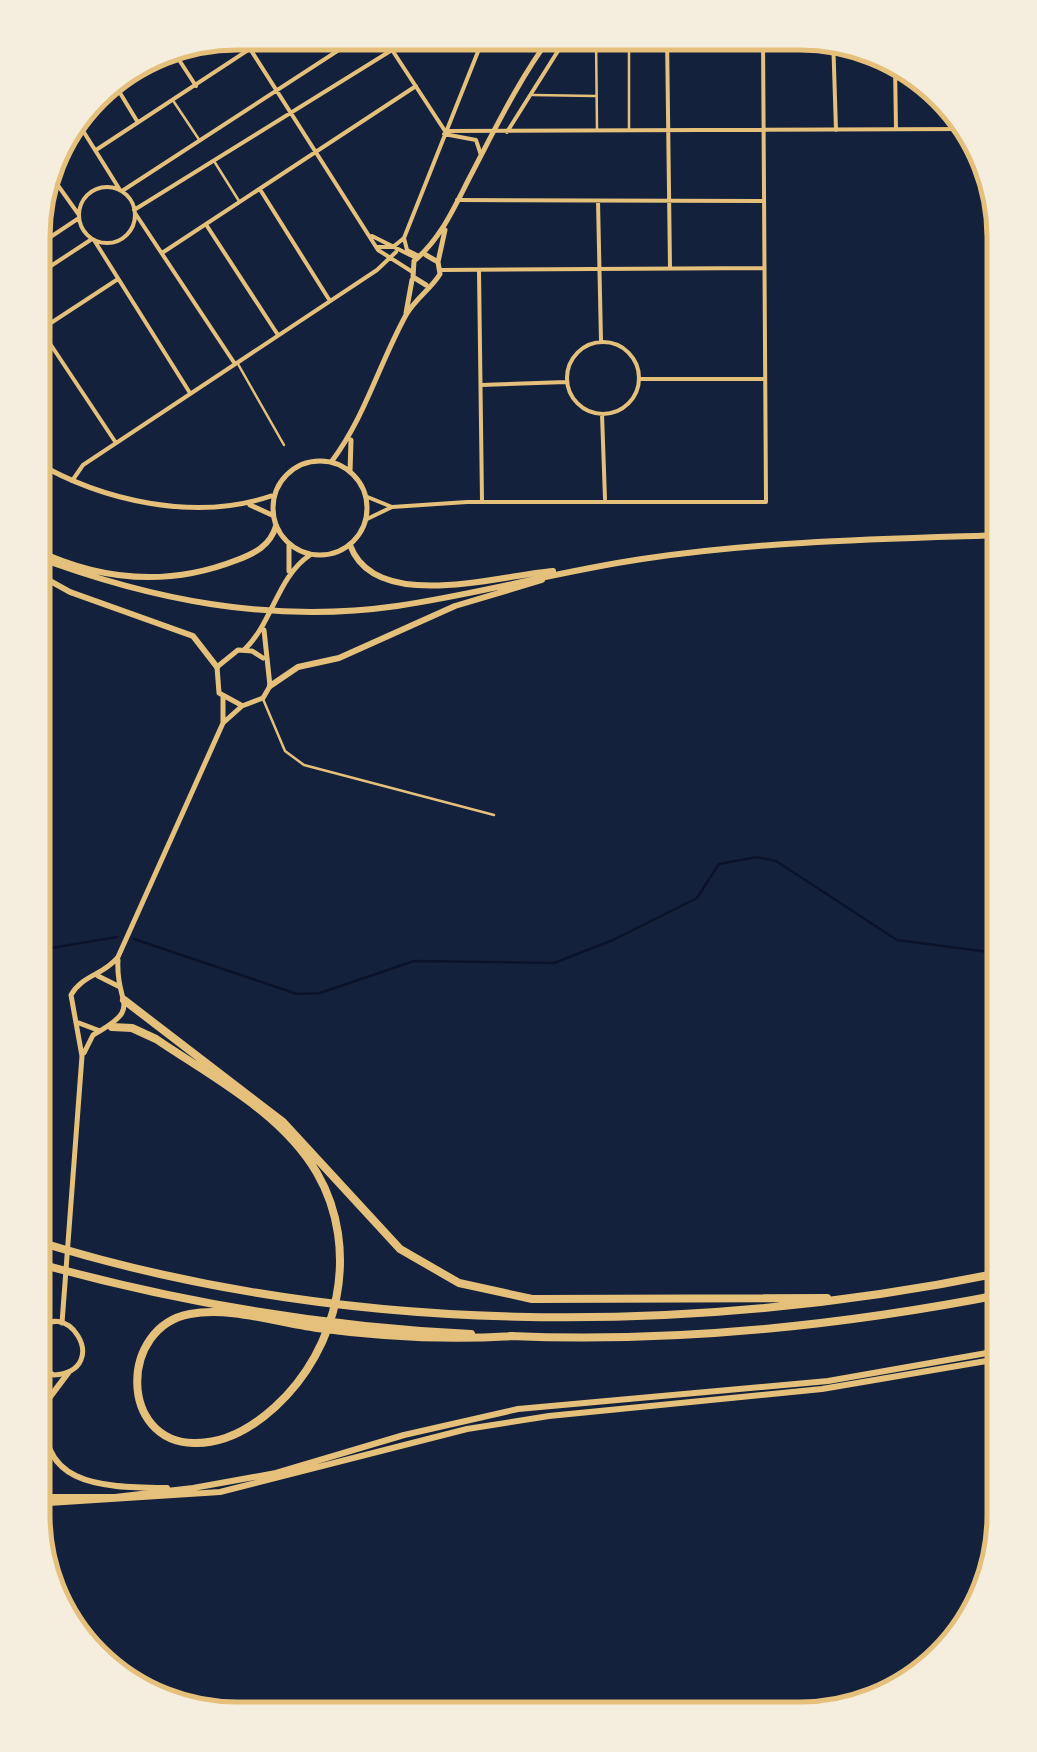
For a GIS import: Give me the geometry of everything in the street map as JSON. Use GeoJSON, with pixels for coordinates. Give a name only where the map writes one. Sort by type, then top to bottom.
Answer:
{"type":"FeatureCollection","features":[{"type":"Feature","properties":{"kind":"highway"},"geometry":{"type":"LineString","coordinates":[[50,557],[109,575],[158,580],[211,569],[254,553],[269,541],[276,526]]}},
{"type":"Feature","properties":{"kind":"highway"},"geometry":{"type":"LineString","coordinates":[[350,545],[358,563],[376,574],[405,582],[458,586],[762,545],[987,536]]}},
{"type":"Feature","properties":{"kind":"highway"},"geometry":{"type":"LineString","coordinates":[[50,558],[144,593],[254,610],[297,612],[396,606],[570,572]]}},
{"type":"Feature","properties":{"kind":"highway"},"geometry":{"type":"LineString","coordinates":[[270,686],[298,667],[339,658],[456,606],[532,586],[551,575]]}},
{"type":"Feature","properties":{"kind":"highway"},"geometry":{"type":"LineString","coordinates":[[50,581],[70,592],[193,636],[216,666]]}},
{"type":"Feature","properties":{"kind":"highway"},"geometry":{"type":"LineString","coordinates":[[124,1000],[283,1122],[400,1249],[459,1283],[532,1299],[813,1295],[836,1300]]}},
{"type":"Feature","properties":{"kind":"highway"},"geometry":{"type":"LineString","coordinates":[[112,1027],[132,1028],[156,1039],[275,1122],[300,1148],[332,1207],[340,1281],[321,1347],[301,1379],[266,1415],[212,1442],[187,1443],[164,1434],[145,1413],[136,1391],[136,1368],[143,1346],[158,1329],[190,1314],[416,1338],[646,1337],[780,1329],[987,1297]]}},
{"type":"Feature","properties":{"kind":"highway"},"geometry":{"type":"LineString","coordinates":[[50,1244],[208,1282],[416,1310],[644,1316],[836,1300],[987,1275]]}},
{"type":"Feature","properties":{"kind":"highway"},"geometry":{"type":"LineString","coordinates":[[50,1266],[136,1288],[286,1316],[513,1336]]}},
{"type":"Feature","properties":{"kind":"highway"},"geometry":{"type":"LineString","coordinates":[[50,1500],[193,1488],[276,1473],[404,1435],[518,1410],[828,1380],[987,1353]]}},
{"type":"Feature","properties":{"kind":"highway"},"geometry":{"type":"LineString","coordinates":[[50,1500],[220,1492],[467,1428],[822,1389],[987,1361]]}},
{"type":"Feature","properties":{"kind":"highway"},"geometry":{"type":"LineString","coordinates":[[50,1392],[68,1373]]}},
{"type":"Feature","properties":{"kind":"highway"},"geometry":{"type":"LineString","coordinates":[[50,1447],[68,1472],[110,1486],[193,1488]]}},
{"type":"Feature","properties":{"kind":"street"},"geometry":{"type":"LineString","coordinates":[[96,150],[249,50]]}},
{"type":"Feature","properties":{"kind":"street"},"geometry":{"type":"LineString","coordinates":[[251,50],[376,247],[426,285]]}},
{"type":"Feature","properties":{"kind":"street"},"geometry":{"type":"LineString","coordinates":[[50,237],[79,217],[89,193],[104,187],[121,191],[339,50]]}},
{"type":"Feature","properties":{"kind":"street"},"geometry":{"type":"LineString","coordinates":[[50,267],[93,240],[119,240],[131,229],[134,212],[392,50],[445,132],[476,140],[481,155]]}},
{"type":"Feature","properties":{"kind":"street"},"geometry":{"type":"LineString","coordinates":[[376,247],[389,248],[404,238],[478,50]]}},
{"type":"Feature","properties":{"kind":"street"},"geometry":{"type":"LineString","coordinates":[[332,461],[351,436],[406,316],[426,285],[435,282],[441,270],[438,262],[446,226],[457,200],[542,50]]}},
{"type":"Feature","properties":{"kind":"street"},"geometry":{"type":"LineString","coordinates":[[507,132],[558,50]]}},
{"type":"Feature","properties":{"kind":"street"},"geometry":{"type":"LineString","coordinates":[[596,50],[597,130]]}},
{"type":"Feature","properties":{"kind":"street"},"geometry":{"type":"LineString","coordinates":[[629,50],[629,132]]}},
{"type":"Feature","properties":{"kind":"street"},"geometry":{"type":"LineString","coordinates":[[667,50],[670,268]]}},
{"type":"Feature","properties":{"kind":"street"},"geometry":{"type":"LineString","coordinates":[[365,496],[392,506],[482,502],[766,502],[763,50]]}},
{"type":"Feature","properties":{"kind":"street"},"geometry":{"type":"LineString","coordinates":[[834,54],[836,130]]}},
{"type":"Feature","properties":{"kind":"street"},"geometry":{"type":"LineString","coordinates":[[179,60],[196,86]]}},
{"type":"Feature","properties":{"kind":"street"},"geometry":{"type":"LineString","coordinates":[[895,76],[896,130]]}},
{"type":"Feature","properties":{"kind":"street"},"geometry":{"type":"LineString","coordinates":[[162,253],[416,86]]}},
{"type":"Feature","properties":{"kind":"street"},"geometry":{"type":"LineString","coordinates":[[119,92],[139,123]]}},
{"type":"Feature","properties":{"kind":"street"},"geometry":{"type":"LineString","coordinates":[[530,95],[596,96]]}},
{"type":"Feature","properties":{"kind":"street"},"geometry":{"type":"LineString","coordinates":[[173,100],[200,142]]}},
{"type":"Feature","properties":{"kind":"street"},"geometry":{"type":"LineString","coordinates":[[445,132],[952,129]]}},
{"type":"Feature","properties":{"kind":"street"},"geometry":{"type":"LineString","coordinates":[[83,131],[236,364],[284,445]]}},
{"type":"Feature","properties":{"kind":"street"},"geometry":{"type":"LineString","coordinates":[[213,160],[240,202]]}},
{"type":"Feature","properties":{"kind":"street"},"geometry":{"type":"LineString","coordinates":[[58,187],[190,394]]}},
{"type":"Feature","properties":{"kind":"street"},"geometry":{"type":"LineString","coordinates":[[260,189],[330,301]]}},
{"type":"Feature","properties":{"kind":"street"},"geometry":{"type":"LineString","coordinates":[[457,200],[764,201]]}},
{"type":"Feature","properties":{"kind":"street"},"geometry":{"type":"LineString","coordinates":[[598,201],[601,342]]}},
{"type":"Feature","properties":{"kind":"street"},"geometry":{"type":"LineString","coordinates":[[207,225],[278,335]]}},
{"type":"Feature","properties":{"kind":"street"},"geometry":{"type":"LineString","coordinates":[[406,316],[412,274],[420,257],[446,226]]}},
{"type":"Feature","properties":{"kind":"street"},"geometry":{"type":"LineString","coordinates":[[368,234],[396,252],[438,262]]}},
{"type":"Feature","properties":{"kind":"street"},"geometry":{"type":"LineString","coordinates":[[404,238],[407,250],[420,257]]}},
{"type":"Feature","properties":{"kind":"street"},"geometry":{"type":"LineString","coordinates":[[72,481],[83,464],[377,270],[396,252]]}},
{"type":"Feature","properties":{"kind":"street"},"geometry":{"type":"LineString","coordinates":[[441,270],[764,268]]}},
{"type":"Feature","properties":{"kind":"street"},"geometry":{"type":"LineString","coordinates":[[479,271],[482,502]]}},
{"type":"Feature","properties":{"kind":"street"},"geometry":{"type":"LineString","coordinates":[[50,324],[118,279]]}},
{"type":"Feature","properties":{"kind":"street"},"geometry":{"type":"LineString","coordinates":[[601,342],[625,349],[635,360],[639,379],[631,401],[622,409],[602,414],[576,401],[568,382],[577,353],[601,342]]}},
{"type":"Feature","properties":{"kind":"street"},"geometry":{"type":"LineString","coordinates":[[50,344],[116,443]]}},
{"type":"Feature","properties":{"kind":"street"},"geometry":{"type":"LineString","coordinates":[[639,379],[765,379]]}},
{"type":"Feature","properties":{"kind":"street"},"geometry":{"type":"LineString","coordinates":[[481,386],[568,382]]}},
{"type":"Feature","properties":{"kind":"street"},"geometry":{"type":"LineString","coordinates":[[602,414],[605,501]]}},
{"type":"Feature","properties":{"kind":"street"},"geometry":{"type":"LineString","coordinates":[[350,472],[351,436]]}},
{"type":"Feature","properties":{"kind":"street"},"geometry":{"type":"LineString","coordinates":[[50,469],[72,481],[154,505],[248,504],[272,496],[288,473],[303,464],[332,461],[350,472],[365,496],[366,520]]}},
{"type":"Feature","properties":{"kind":"street"},"geometry":{"type":"LineString","coordinates":[[272,496],[276,526],[289,544],[310,554],[335,553],[350,545],[366,520],[392,506]]}},
{"type":"Feature","properties":{"kind":"street"},"geometry":{"type":"LineString","coordinates":[[248,504],[273,516]]}},
{"type":"Feature","properties":{"kind":"street"},"geometry":{"type":"LineString","coordinates":[[223,723],[223,697],[216,684],[216,666],[229,653],[245,649],[264,630],[289,573],[289,544]]}},
{"type":"Feature","properties":{"kind":"street"},"geometry":{"type":"LineString","coordinates":[[289,573],[310,554]]}},
{"type":"Feature","properties":{"kind":"street"},"geometry":{"type":"LineString","coordinates":[[62,1323],[82,1056],[71,996],[78,984],[118,957],[223,723],[242,706],[262,698],[270,686],[264,630]]}},
{"type":"Feature","properties":{"kind":"street"},"geometry":{"type":"LineString","coordinates":[[245,649],[265,660]]}},
{"type":"Feature","properties":{"kind":"street"},"geometry":{"type":"LineString","coordinates":[[223,697],[242,706]]}},
{"type":"Feature","properties":{"kind":"street"},"geometry":{"type":"LineString","coordinates":[[262,698],[285,751],[304,765],[494,815]]}},
{"type":"Feature","properties":{"kind":"street"},"geometry":{"type":"LineString","coordinates":[[82,1056],[91,1038],[112,1027],[122,1016],[124,1000],[118,957]]}},
{"type":"Feature","properties":{"kind":"street"},"geometry":{"type":"LineString","coordinates":[[94,976],[108,978],[121,989]]}},
{"type":"Feature","properties":{"kind":"street"},"geometry":{"type":"LineString","coordinates":[[76,1020],[100,1031]]}},
{"type":"Feature","properties":{"kind":"street"},"geometry":{"type":"LineString","coordinates":[[50,1327],[62,1323],[77,1332],[82,1345],[81,1359],[68,1373],[50,1373]]}},
{"type":"Feature","properties":{"kind":"waterway"},"geometry":{"type":"LineString","coordinates":[[134,939],[297,994],[320,993],[414,961],[554,963],[613,940],[697,898],[719,864],[757,857],[776,861],[897,940],[987,952]]}},
{"type":"Feature","properties":{"kind":"waterway"},"geometry":{"type":"LineString","coordinates":[[50,948],[117,937]]}}]}
